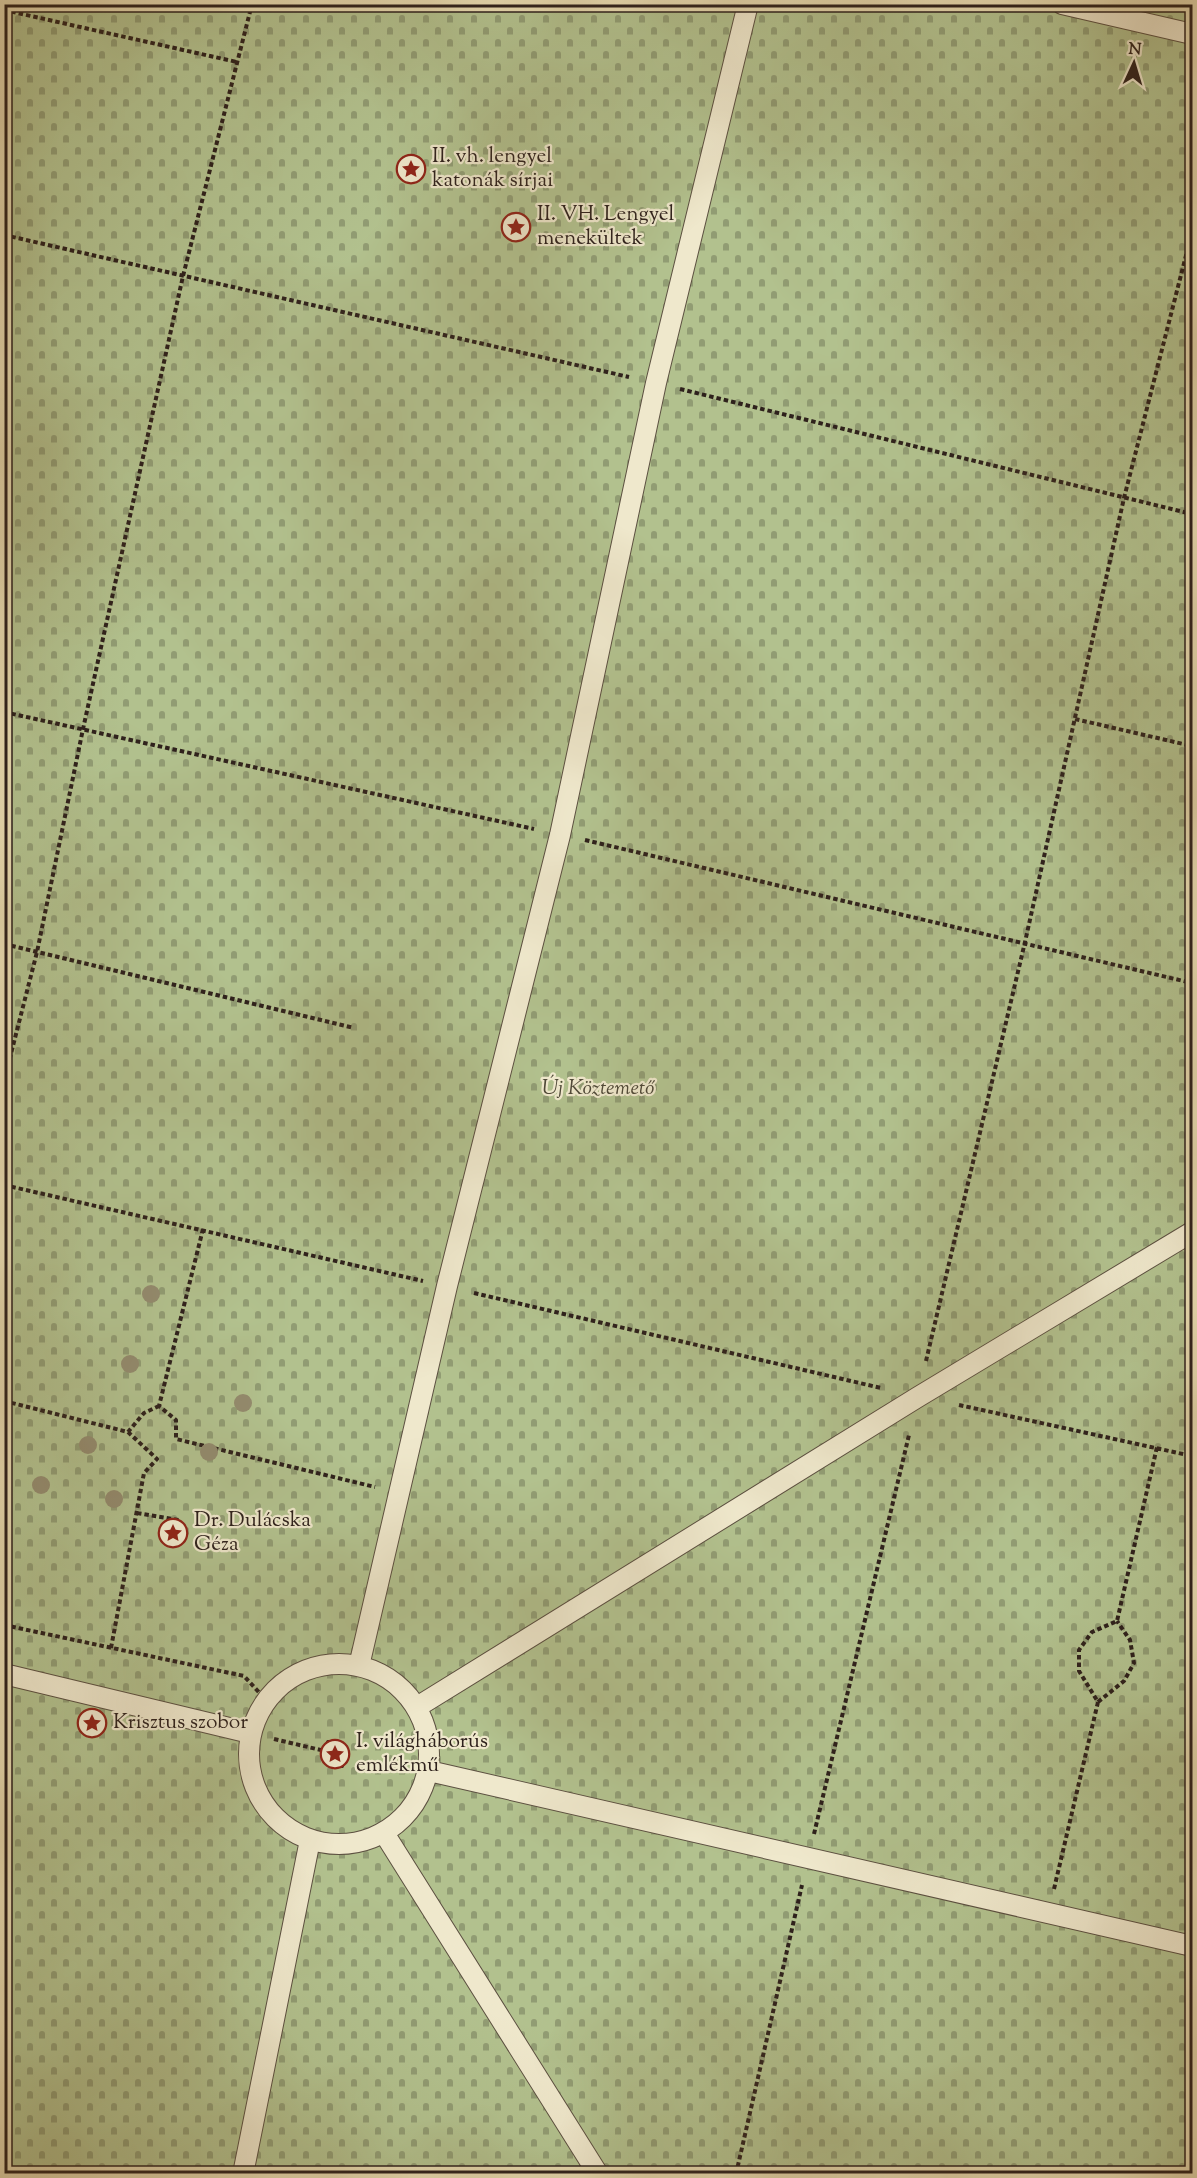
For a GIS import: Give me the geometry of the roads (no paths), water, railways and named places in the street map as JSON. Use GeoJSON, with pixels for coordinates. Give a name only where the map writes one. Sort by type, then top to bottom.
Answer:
{"type":"FeatureCollection","features":[{"type":"Feature","properties":{"kind":"lane"},"geometry":{"type":"LineString","coordinates":[[359,1666],[447,1286],[560,835],[656,383],[748,4]]}},
{"type":"Feature","properties":{"kind":"lane"},"geometry":{"type":"LineString","coordinates":[[1062,4],[1192,34]]}},
{"type":"Feature","properties":{"kind":"lane"},"geometry":{"type":"LineString","coordinates":[[417,1707],[918,1397],[1192,1232]]}},
{"type":"Feature","properties":{"kind":"lane"},"geometry":{"type":"LineString","coordinates":[[322,1665],[359,1666],[392,1680],[417,1707],[429,1739],[429,1771],[412,1807],[384,1833],[346,1845],[310,1840],[280,1824],[261,1801],[249,1770],[250,1733],[266,1700],[292,1676],[322,1665]]}},
{"type":"Feature","properties":{"kind":"lane"},"geometry":{"type":"LineString","coordinates":[[4,1674],[250,1733]]}},
{"type":"Feature","properties":{"kind":"lane"},"geometry":{"type":"LineString","coordinates":[[429,1771],[1192,1946]]}},
{"type":"Feature","properties":{"kind":"lane"},"geometry":{"type":"LineString","coordinates":[[384,1833],[598,2174]]}},
{"type":"Feature","properties":{"kind":"lane"},"geometry":{"type":"LineString","coordinates":[[243,2174],[310,1840]]}},
{"type":"Feature","properties":{"kind":"place","name":"II. vh. lengyel katonák sírjai"},"geometry":{"type":"Point","coordinates":[411,169]}},
{"type":"Feature","properties":{"kind":"place","name":"II. VH. Lengyel menekültek"},"geometry":{"type":"Point","coordinates":[516,227]}},
{"type":"Feature","properties":{"kind":"place","name":"Dr. Dulácska Géza"},"geometry":{"type":"Point","coordinates":[173,1533]}},
{"type":"Feature","properties":{"kind":"place","name":"Krisztus szobor"},"geometry":{"type":"Point","coordinates":[92,1723]}},
{"type":"Feature","properties":{"kind":"place","name":"I. világháborús emlékmű"},"geometry":{"type":"Point","coordinates":[335,1754]}},
{"type":"Feature","properties":{"kind":"park label","name":"Új Köztemető"},"geometry":{"type":"Point","coordinates":[598,1089]}}]}
